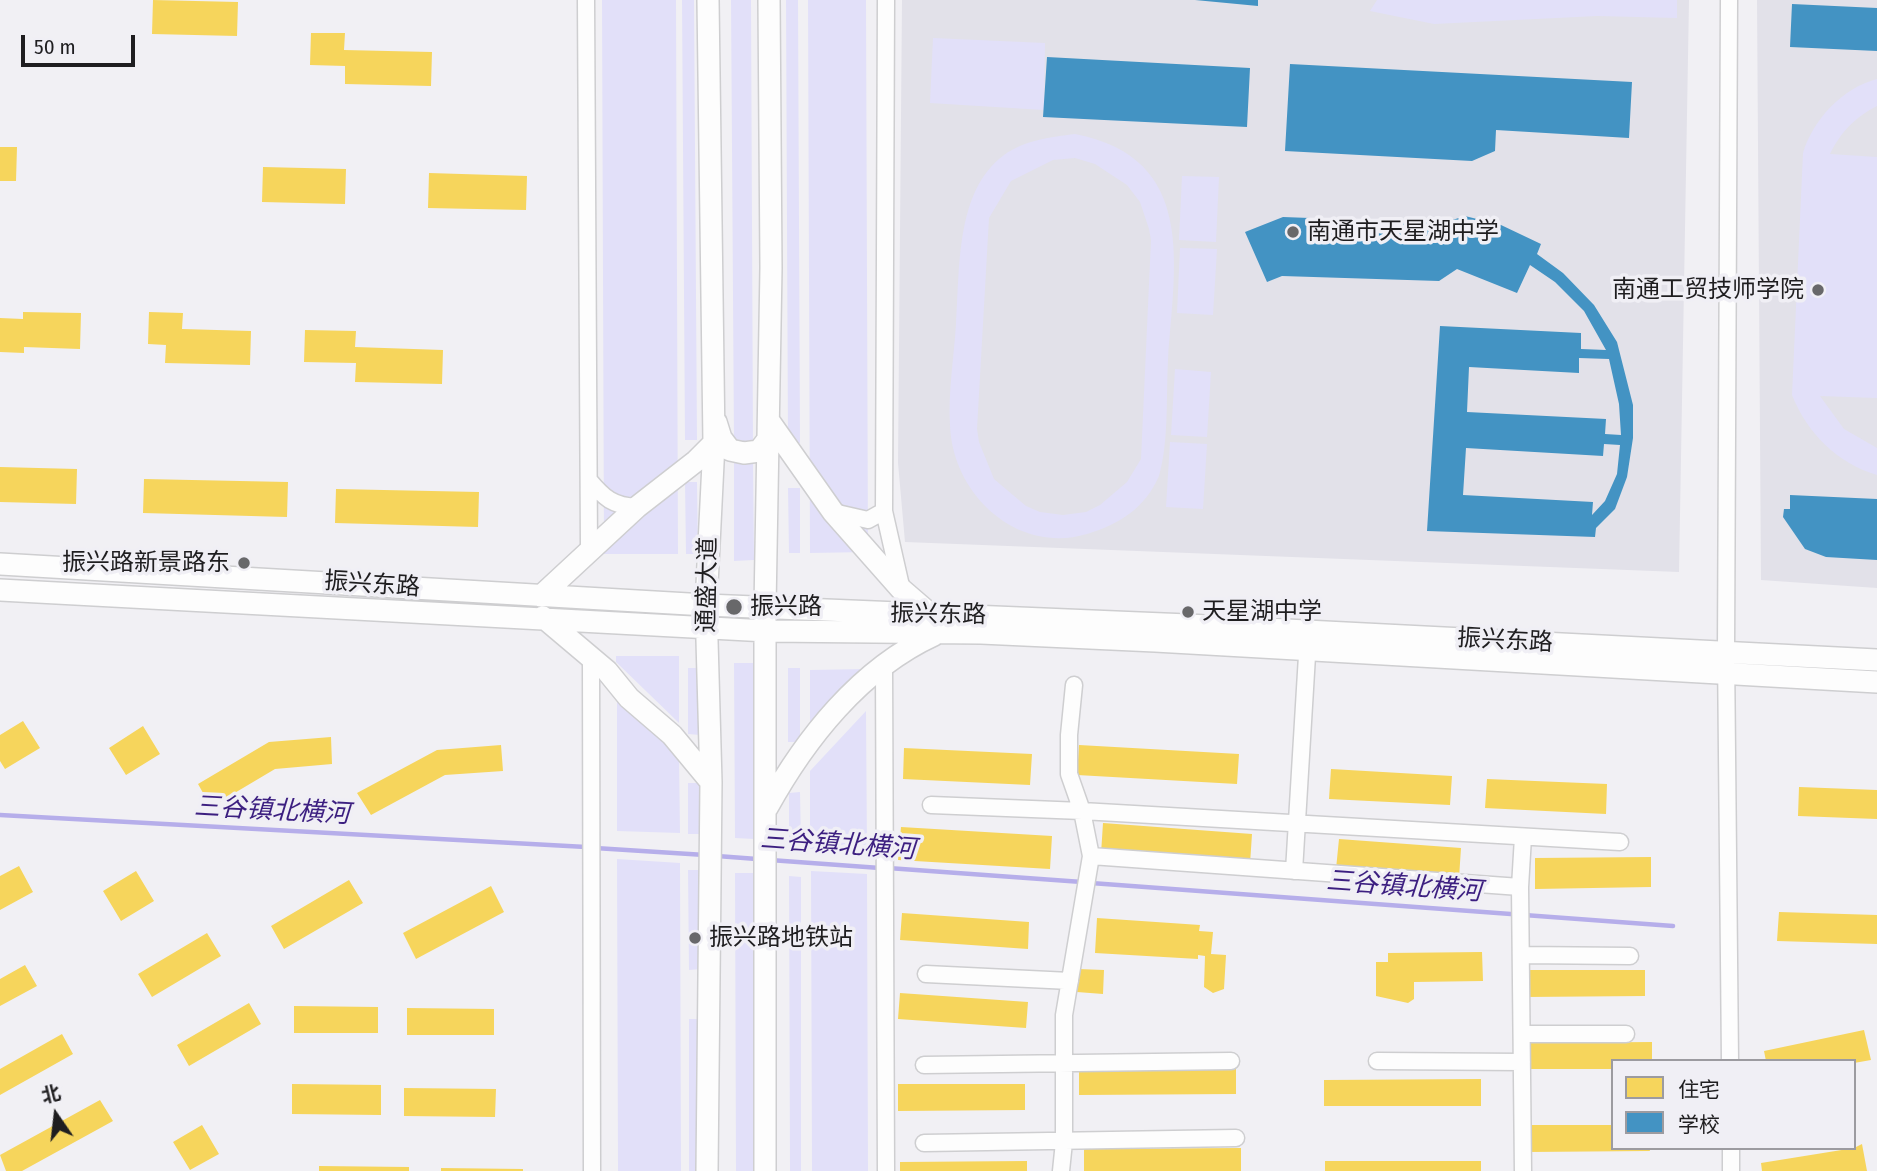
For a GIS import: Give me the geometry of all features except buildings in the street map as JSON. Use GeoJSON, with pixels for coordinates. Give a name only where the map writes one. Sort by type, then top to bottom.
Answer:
{"type":"FeatureCollection","features":[{"type":"Feature","properties":{"kind":"main road","name":"通盛大道"},"geometry":{"type":"LineString","coordinates":[[707,1171],[711,782],[706,605],[714,443],[708,0]]}},
{"type":"Feature","properties":{"kind":"main road"},"geometry":{"type":"LineString","coordinates":[[765,1171],[769,0]]}},
{"type":"Feature","properties":{"kind":"main road"},"geometry":{"type":"LineString","coordinates":[[714,414],[721,438],[730,450],[744,453],[759,450],[769,430]]}},
{"type":"Feature","properties":{"kind":"main road"},"geometry":{"type":"LineString","coordinates":[[766,810],[809,740],[839,706],[934,623],[833,512],[769,430]]}},
{"type":"Feature","properties":{"kind":"main road"},"geometry":{"type":"LineString","coordinates":[[711,782],[672,736],[542,607],[589,550],[714,443]]}},
{"type":"Feature","properties":{"kind":"main road","name":"振兴东路"},"geometry":{"type":"LineString","coordinates":[[0,564],[542,607],[767,631],[934,623]]}},
{"type":"Feature","properties":{"kind":"main road","name":"振兴东路"},"geometry":{"type":"LineString","coordinates":[[0,590],[542,607],[765,607],[934,623],[1308,640],[1448,660],[1877,660]]}},
{"type":"Feature","properties":{"kind":"main road","name":"振兴东路"},"geometry":{"type":"LineString","coordinates":[[1726,662],[1877,682]]}},
{"type":"Feature","properties":{"kind":"street"},"geometry":{"type":"LineString","coordinates":[[586,0],[589,550]]}},
{"type":"Feature","properties":{"kind":"street"},"geometry":{"type":"LineString","coordinates":[[886,0],[884,511],[901,589]]}},
{"type":"Feature","properties":{"kind":"street"},"geometry":{"type":"LineString","coordinates":[[1729,0],[1726,662],[1730,1059]]}},
{"type":"Feature","properties":{"kind":"street"},"geometry":{"type":"LineString","coordinates":[[589,480],[605,499],[619,506],[637,507]]}},
{"type":"Feature","properties":{"kind":"street"},"geometry":{"type":"LineString","coordinates":[[833,512],[868,520],[884,511]]}},
{"type":"Feature","properties":{"kind":"street"},"geometry":{"type":"LineString","coordinates":[[1294,871],[1308,640]]}},
{"type":"Feature","properties":{"kind":"street"},"geometry":{"type":"LineString","coordinates":[[591,658],[592,1171]]}},
{"type":"Feature","properties":{"kind":"street"},"geometry":{"type":"LineString","coordinates":[[884,667],[886,1171]]}},
{"type":"Feature","properties":{"kind":"street"},"geometry":{"type":"LineString","coordinates":[[1061,1171],[1064,1142],[1064,1015],[1091,856],[1082,811],[1069,774],[1069,735],[1074,685]]}},
{"type":"Feature","properties":{"kind":"street"},"geometry":{"type":"LineString","coordinates":[[931,805],[1082,811],[1620,842]]}},
{"type":"Feature","properties":{"kind":"street"},"geometry":{"type":"LineString","coordinates":[[1523,837],[1520,887],[1523,1171]]}},
{"type":"Feature","properties":{"kind":"street"},"geometry":{"type":"LineString","coordinates":[[1091,856],[1520,887]]}},
{"type":"Feature","properties":{"kind":"street"},"geometry":{"type":"LineString","coordinates":[[1521,955],[1630,956]]}},
{"type":"Feature","properties":{"kind":"street"},"geometry":{"type":"LineString","coordinates":[[926,974],[1070,981]]}},
{"type":"Feature","properties":{"kind":"street"},"geometry":{"type":"LineString","coordinates":[[1522,1034],[1626,1034]]}},
{"type":"Feature","properties":{"kind":"street"},"geometry":{"type":"LineString","coordinates":[[924,1065],[1231,1061]]}},
{"type":"Feature","properties":{"kind":"street"},"geometry":{"type":"LineString","coordinates":[[1377,1061],[1522,1062]]}},
{"type":"Feature","properties":{"kind":"street"},"geometry":{"type":"LineString","coordinates":[[924,1143],[1236,1138]]}},
{"type":"Feature","properties":{"kind":"street"},"geometry":{"type":"LineString","coordinates":[[1731,1150],[1731,1171]]}},
{"type":"Feature","properties":{"kind":"shaded area"},"geometry":{"type":"Polygon","coordinates":[[[602,0],[676,0],[678,554],[604,554],[602,0]]]}},
{"type":"Feature","properties":{"kind":"shaded area"},"geometry":{"type":"Polygon","coordinates":[[[682,0],[694,0],[697,440],[685,440],[682,0]]]}},
{"type":"Feature","properties":{"kind":"shaded area"},"geometry":{"type":"Polygon","coordinates":[[[731,0],[751,0],[753,443],[734,443],[731,0]]]}},
{"type":"Feature","properties":{"kind":"shaded area"},"geometry":{"type":"Polygon","coordinates":[[[786,0],[798,0],[800,443],[788,444],[786,0]]]}},
{"type":"Feature","properties":{"kind":"shaded area"},"geometry":{"type":"Polygon","coordinates":[[[808,0],[866,0],[868,552],[810,553],[808,0]]]}},
{"type":"Feature","properties":{"kind":"shaded area","name":"南通市天星湖中学"},"geometry":{"type":"Polygon","coordinates":[[[902,0],[1689,0],[1679,572],[905,542],[898,463],[902,0]]]}},
{"type":"Feature","properties":{"kind":"shaded area"},"geometry":{"type":"Polygon","coordinates":[[[1377,0],[1677,0],[1677,18],[1597,16],[1434,24],[1370,11],[1377,0]]]}},
{"type":"Feature","properties":{"kind":"shaded area","name":"南通工贸技师学院"},"geometry":{"type":"Polygon","coordinates":[[[1757,0],[1877,0],[1877,588],[1761,580],[1757,0]]]}},
{"type":"Feature","properties":{"kind":"shaded area"},"geometry":{"type":"Polygon","coordinates":[[[933,38],[1045,43],[1044,110],[930,103],[933,38]]]}},
{"type":"Feature","properties":{"kind":"shaded area"},"geometry":{"type":"Polygon","coordinates":[[[1877,79],[1877,106],[1849,126],[1830,154],[1877,157],[1877,398],[1820,396],[1844,429],[1877,448],[1877,475],[1849,463],[1825,445],[1806,422],[1792,395],[1803,153],[1814,129],[1831,107],[1852,90],[1877,79]]]}},
{"type":"Feature","properties":{"kind":"shaded area"},"geometry":{"type":"Polygon","coordinates":[[[1075,134],[1115,147],[1143,166],[1160,192],[1170,221],[1174,254],[1173,289],[1166,434],[1159,476],[1139,506],[1121,520],[1087,534],[1061,538],[1036,536],[1013,527],[993,513],[976,495],[962,474],[954,450],[950,425],[950,387],[963,233],[976,189],[988,170],[1012,150],[1038,140],[1075,134]],[[1075,158],[1053,160],[1011,181],[989,218],[977,429],[979,442],[994,479],[1026,506],[1040,512],[1063,515],[1086,512],[1100,505],[1127,482],[1141,459],[1151,240],[1140,202],[1127,185],[1095,164],[1075,158]]]}},
{"type":"Feature","properties":{"kind":"shaded area"},"geometry":{"type":"Polygon","coordinates":[[[1182,176],[1219,177],[1216,242],[1179,240],[1182,176]]]}},
{"type":"Feature","properties":{"kind":"shaded area"},"geometry":{"type":"Polygon","coordinates":[[[1180,248],[1217,249],[1213,315],[1177,313],[1180,248]]]}},
{"type":"Feature","properties":{"kind":"shaded area"},"geometry":{"type":"Polygon","coordinates":[[[1175,369],[1211,372],[1207,437],[1171,435],[1175,369]]]}},
{"type":"Feature","properties":{"kind":"shaded area"},"geometry":{"type":"Polygon","coordinates":[[[1170,442],[1207,444],[1203,509],[1166,507],[1170,442]]]}},
{"type":"Feature","properties":{"kind":"shaded area"},"geometry":{"type":"Polygon","coordinates":[[[753,461],[754,560],[734,561],[734,462],[753,461]]]}},
{"type":"Feature","properties":{"kind":"shaded area"},"geometry":{"type":"Polygon","coordinates":[[[685,482],[697,482],[698,554],[686,554],[685,482]]]}},
{"type":"Feature","properties":{"kind":"shaded area"},"geometry":{"type":"Polygon","coordinates":[[[788,488],[800,488],[800,553],[789,553],[788,488]]]}},
{"type":"Feature","properties":{"kind":"shaded area"},"geometry":{"type":"Polygon","coordinates":[[[616,656],[679,656],[679,723],[616,662],[616,656]]]}},
{"type":"Feature","properties":{"kind":"shaded area"},"geometry":{"type":"Polygon","coordinates":[[[734,663],[753,663],[754,839],[735,838],[734,663]]]}},
{"type":"Feature","properties":{"kind":"shaded area"},"geometry":{"type":"Polygon","coordinates":[[[688,668],[700,668],[700,735],[688,734],[688,668]]]}},
{"type":"Feature","properties":{"kind":"shaded area"},"geometry":{"type":"Polygon","coordinates":[[[788,668],[800,668],[800,742],[788,742],[788,668]]]}},
{"type":"Feature","properties":{"kind":"shaded area"},"geometry":{"type":"Polygon","coordinates":[[[866,669],[810,729],[810,670],[866,669]]]}},
{"type":"Feature","properties":{"kind":"shaded area"},"geometry":{"type":"Polygon","coordinates":[[[617,697],[679,757],[680,833],[617,831],[617,697]]]}},
{"type":"Feature","properties":{"kind":"shaded area"},"geometry":{"type":"Polygon","coordinates":[[[866,711],[867,850],[810,849],[810,771],[866,711]]]}},
{"type":"Feature","properties":{"kind":"shaded area"},"geometry":{"type":"Polygon","coordinates":[[[688,783],[700,783],[701,834],[688,834],[688,783]]]}},
{"type":"Feature","properties":{"kind":"shaded area"},"geometry":{"type":"Polygon","coordinates":[[[800,792],[801,843],[789,842],[789,793],[800,792]]]}},
{"type":"Feature","properties":{"kind":"shaded area"},"geometry":{"type":"Polygon","coordinates":[[[617,859],[680,863],[681,1171],[618,1171],[617,859]]]}},
{"type":"Feature","properties":{"kind":"shaded area"},"geometry":{"type":"Polygon","coordinates":[[[688,870],[701,870],[701,969],[689,970],[688,870]]]}},
{"type":"Feature","properties":{"kind":"shaded area"},"geometry":{"type":"Polygon","coordinates":[[[811,871],[867,874],[868,1171],[812,1171],[811,871]]]}},
{"type":"Feature","properties":{"kind":"shaded area"},"geometry":{"type":"Polygon","coordinates":[[[735,873],[754,873],[755,1171],[736,1171],[735,873]]]}},
{"type":"Feature","properties":{"kind":"shaded area"},"geometry":{"type":"Polygon","coordinates":[[[789,876],[801,877],[801,1171],[790,1171],[789,876]]]}},
{"type":"Feature","properties":{"kind":"shaded area"},"geometry":{"type":"Polygon","coordinates":[[[689,1019],[701,1019],[702,1171],[689,1171],[689,1019]]]}},
{"type":"Feature","properties":{"kind":"waterway","name":"三谷镇北横河"},"geometry":{"type":"LineString","coordinates":[[0,815],[586,847]]}},
{"type":"Feature","properties":{"kind":"waterway","name":"三谷镇北横河"},"geometry":{"type":"LineString","coordinates":[[595,848],[705,855]]}},
{"type":"Feature","properties":{"kind":"waterway","name":"三谷镇北横河"},"geometry":{"type":"LineString","coordinates":[[717,856],[757,859]]}},
{"type":"Feature","properties":{"kind":"waterway","name":"三谷镇北横河"},"geometry":{"type":"LineString","coordinates":[[770,860],[880,868]]}},
{"type":"Feature","properties":{"kind":"waterway","name":"三谷镇北横河"},"geometry":{"type":"LineString","coordinates":[[888,868],[1082,882]]}},
{"type":"Feature","properties":{"kind":"waterway","name":"三谷镇北横河"},"geometry":{"type":"LineString","coordinates":[[1091,883],[1673,926]]}},
{"type":"Feature","properties":{"kind":"place","name":"南通市天星湖中学"},"geometry":{"type":"Point","coordinates":[1293,232]}},
{"type":"Feature","properties":{"kind":"place","name":"南通工贸技师学院"},"geometry":{"type":"Point","coordinates":[1818,290]}},
{"type":"Feature","properties":{"kind":"place","name":"振兴路新景路东"},"geometry":{"type":"Point","coordinates":[244,563]}},
{"type":"Feature","properties":{"kind":"place","name":"振兴路"},"geometry":{"type":"Point","coordinates":[734,607]}},
{"type":"Feature","properties":{"kind":"place","name":"天星湖中学"},"geometry":{"type":"Point","coordinates":[1188,612]}},
{"type":"Feature","properties":{"kind":"place","name":"振兴路地铁站"},"geometry":{"type":"Point","coordinates":[695,938]}}]}
